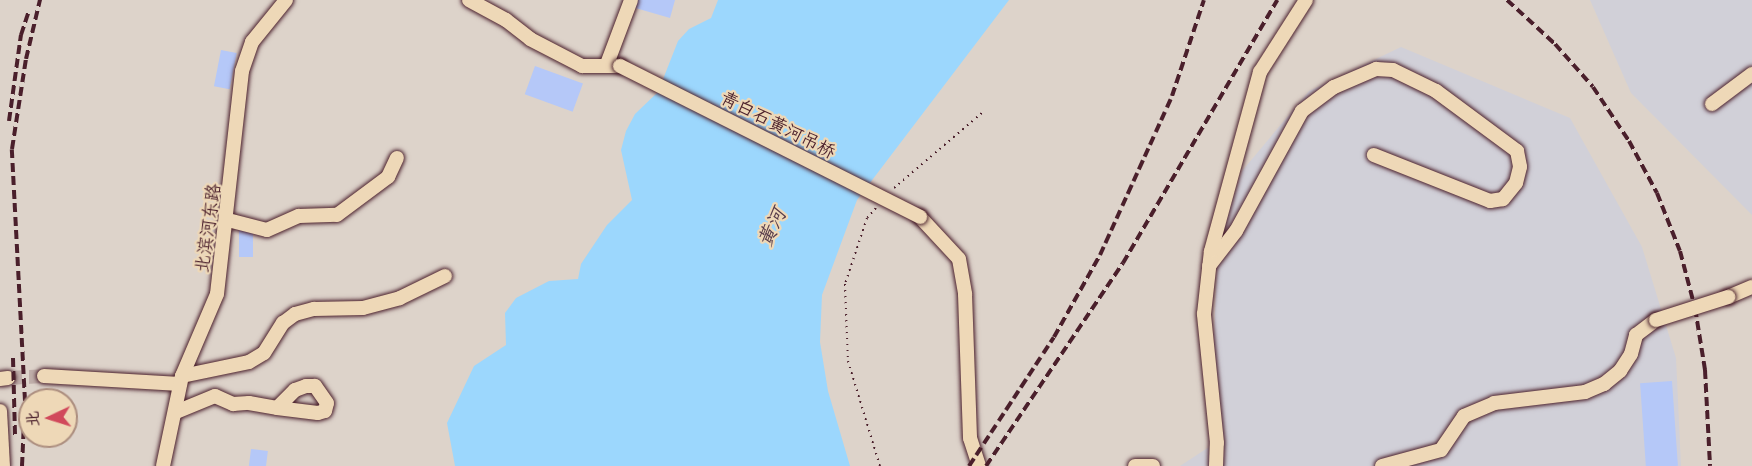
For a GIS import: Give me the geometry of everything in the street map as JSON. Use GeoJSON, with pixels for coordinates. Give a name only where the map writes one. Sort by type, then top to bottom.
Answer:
{"type":"FeatureCollection","features":[{"type":"Feature","properties":{"kind":"street","name":"北滨河东路"},"geometry":{"type":"LineString","coordinates":[[163,466],[181,380],[217,294],[228,220],[242,71],[252,42],[286,0]]}},
{"type":"Feature","properties":{"kind":"street"},"geometry":{"type":"LineString","coordinates":[[469,0],[506,20],[530,39],[582,66],[614,65],[631,0]]}},
{"type":"Feature","properties":{"kind":"street"},"geometry":{"type":"LineString","coordinates":[[1216,466],[1217,443],[1204,314],[1209,266],[1260,72],[1306,0]]}},
{"type":"Feature","properties":{"kind":"street","name":"青白石黄河吊桥"},"geometry":{"type":"LineString","coordinates":[[614,65],[920,217],[959,259],[965,294],[970,438],[979,466]]}},
{"type":"Feature","properties":{"kind":"street"},"geometry":{"type":"LineString","coordinates":[[1209,266],[1236,231],[1302,111],[1334,87],[1376,69],[1393,70],[1436,91],[1517,151],[1520,167],[1516,183],[1503,199],[1490,201],[1374,155]]}},
{"type":"Feature","properties":{"kind":"street"},"geometry":{"type":"LineString","coordinates":[[1712,104],[1752,74]]}},
{"type":"Feature","properties":{"kind":"street"},"geometry":{"type":"LineString","coordinates":[[228,220],[267,230],[299,216],[337,215],[388,177],[397,158]]}},
{"type":"Feature","properties":{"kind":"street"},"geometry":{"type":"LineString","coordinates":[[44,376],[181,380],[249,362],[264,353],[283,323],[295,314],[314,309],[363,309],[400,298],[446,276]]}},
{"type":"Feature","properties":{"kind":"street"},"geometry":{"type":"LineString","coordinates":[[1382,466],[1441,450],[1464,416],[1494,403],[1585,392],[1604,384],[1620,372],[1631,354],[1636,334],[1656,320],[1752,287]]}},
{"type":"Feature","properties":{"kind":"street"},"geometry":{"type":"LineString","coordinates":[[176,412],[192,402],[215,396],[233,404],[276,408]]}},
{"type":"Feature","properties":{"kind":"street"},"geometry":{"type":"LineString","coordinates":[[0,411],[3,466]]}},
{"type":"Feature","properties":{"kind":"street"},"geometry":{"type":"LineString","coordinates":[[1135,466],[1153,466]]}},
{"type":"Feature","properties":{"kind":"path"},"geometry":{"type":"LineString","coordinates":[[887,196],[908,174],[984,111]]}},
{"type":"Feature","properties":{"kind":"path"},"geometry":{"type":"LineString","coordinates":[[880,203],[867,218],[845,284],[848,361],[880,466]]}},
{"type":"Feature","properties":{"kind":"shaded area"},"geometry":{"type":"Polygon","coordinates":[[[1590,0],[1752,0],[1752,215],[1631,93],[1590,0]]]}},
{"type":"Feature","properties":{"kind":"shaded area"},"geometry":{"type":"Polygon","coordinates":[[[1401,47],[1570,118],[1642,247],[1676,358],[1681,466],[1180,466],[1209,447],[1218,246],[1242,171],[1309,91],[1401,47]]]}},
{"type":"Feature","properties":{"kind":"water","name":"黄河"},"geometry":{"type":"Polygon","coordinates":[[[718,0],[1009,0],[857,200],[822,295],[820,342],[828,391],[850,466],[455,466],[447,423],[474,366],[506,345],[505,313],[516,298],[549,281],[578,279],[581,264],[607,225],[632,200],[621,150],[626,131],[635,114],[658,92],[678,41],[689,29],[711,18],[718,0]]]}},
{"type":"Feature","properties":{"kind":"building"},"geometry":{"type":"Polygon","coordinates":[[[634,0],[675,0],[670,18],[632,7],[634,0]]]}},
{"type":"Feature","properties":{"kind":"building"},"geometry":{"type":"Polygon","coordinates":[[[221,50],[237,53],[230,89],[214,86],[221,50]]]}},
{"type":"Feature","properties":{"kind":"building"},"geometry":{"type":"Polygon","coordinates":[[[535,66],[583,83],[573,112],[525,94],[535,66]]]}},
{"type":"Feature","properties":{"kind":"building"},"geometry":{"type":"Polygon","coordinates":[[[239,228],[253,228],[253,257],[239,257],[239,228]]]}},
{"type":"Feature","properties":{"kind":"building"},"geometry":{"type":"Polygon","coordinates":[[[1672,381],[1678,466],[1646,466],[1640,383],[1672,381]]]}},
{"type":"Feature","properties":{"kind":"building"},"geometry":{"type":"Polygon","coordinates":[[[251,449],[268,451],[266,466],[249,466],[251,449]]]}},
{"type":"Feature","properties":{"kind":"tunnel"},"geometry":{"type":"LineString","coordinates":[[8,378],[44,376]]}},
{"type":"Feature","properties":{"kind":"railway"},"geometry":{"type":"LineString","coordinates":[[22,466],[25,401],[12,149],[26,59],[40,0]]}},
{"type":"Feature","properties":{"kind":"railway"},"geometry":{"type":"LineString","coordinates":[[969,466],[1054,337],[1100,255],[1172,96],[1204,0]]}},
{"type":"Feature","properties":{"kind":"railway"},"geometry":{"type":"LineString","coordinates":[[986,466],[1123,263],[1277,0]]}},
{"type":"Feature","properties":{"kind":"railway"},"geometry":{"type":"LineString","coordinates":[[1507,0],[1555,44],[1593,87],[1629,141],[1657,193],[1680,251],[1695,308],[1705,370],[1710,466]]}},
{"type":"Feature","properties":{"kind":"railway"},"geometry":{"type":"LineString","coordinates":[[9,121],[21,35],[29,10]]}},
{"type":"Feature","properties":{"kind":"railway"},"geometry":{"type":"LineString","coordinates":[[13,358],[15,436]]}}]}
